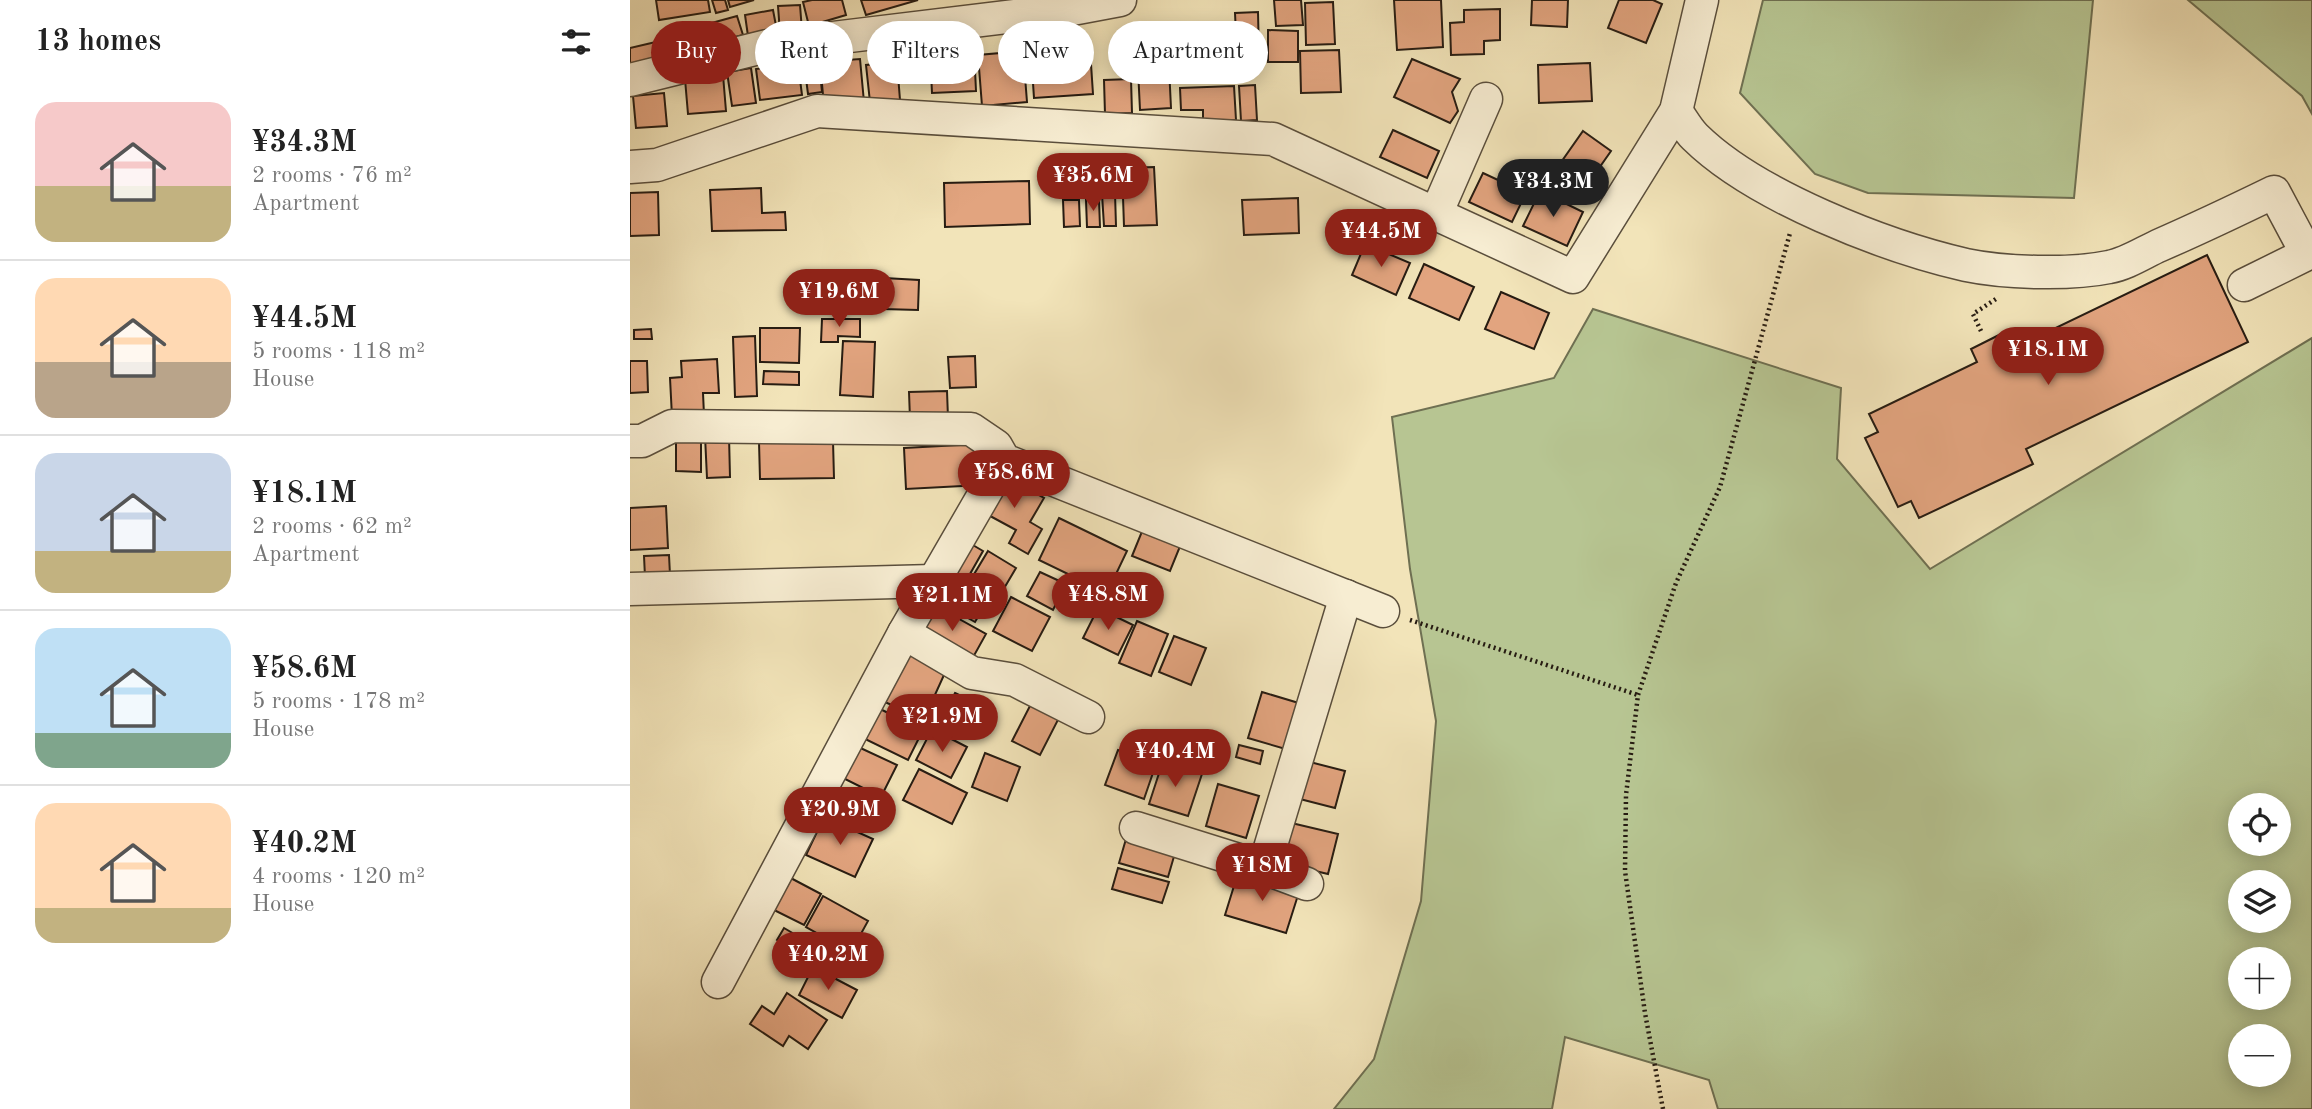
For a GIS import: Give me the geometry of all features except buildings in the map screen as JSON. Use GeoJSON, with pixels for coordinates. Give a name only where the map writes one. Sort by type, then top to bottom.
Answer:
{"type":"FeatureCollection","features":[{"type":"Feature","properties":{"kind":"street"},"geometry":{"type":"LineString","coordinates":[[630,80],[767,46],[1072,9],[1120,0]]}},
{"type":"Feature","properties":{"kind":"street"},"geometry":{"type":"LineString","coordinates":[[630,167],[657,164],[817,111],[1273,139],[1573,278],[1676,111],[1702,0]]}},
{"type":"Feature","properties":{"kind":"street"},"geometry":{"type":"LineString","coordinates":[[1436,214],[1486,99]]}},
{"type":"Feature","properties":{"kind":"street"},"geometry":{"type":"LineString","coordinates":[[1676,111],[1693,135],[1729,165],[1798,205],[1927,255],[1969,265],[2015,270],[2070,271],[2111,267],[2274,192],[2306,254],[2244,285]]}},
{"type":"Feature","properties":{"kind":"street"},"geometry":{"type":"LineString","coordinates":[[630,441],[642,441],[671,426],[971,429],[996,446],[1004,460],[1383,611]]}},
{"type":"Feature","properties":{"kind":"street"},"geometry":{"type":"LineString","coordinates":[[718,982],[933,580],[1004,460]]}},
{"type":"Feature","properties":{"kind":"street"},"geometry":{"type":"LineString","coordinates":[[630,589],[933,580]]}},
{"type":"Feature","properties":{"kind":"street"},"geometry":{"type":"LineString","coordinates":[[1264,868],[1346,596]]}},
{"type":"Feature","properties":{"kind":"street"},"geometry":{"type":"LineString","coordinates":[[904,633],[972,673],[1015,680],[1088,717]]}},
{"type":"Feature","properties":{"kind":"street"},"geometry":{"type":"LineString","coordinates":[[1136,828],[1307,884]]}},
{"type":"Feature","properties":{"kind":"path"},"geometry":{"type":"LineString","coordinates":[[1663,1109],[1645,1013],[1625,871],[1626,795],[1639,695],[1676,583],[1720,487],[1798,205]]}},
{"type":"Feature","properties":{"kind":"path"},"geometry":{"type":"LineString","coordinates":[[1383,611],[1639,695]]}},
{"type":"Feature","properties":{"kind":"green space"},"geometry":{"type":"Polygon","coordinates":[[[1763,0],[2093,0],[2074,198],[1868,193],[1815,174],[1740,93],[1763,0]]]}},
{"type":"Feature","properties":{"kind":"green space"},"geometry":{"type":"Polygon","coordinates":[[[2188,0],[2312,0],[2312,114],[2302,96],[2188,0]]]}},
{"type":"Feature","properties":{"kind":"green space"},"geometry":{"type":"Polygon","coordinates":[[[1593,309],[1841,388],[1837,459],[1930,569],[2312,338],[2312,1109],[1718,1109],[1709,1080],[1565,1037],[1552,1109],[1334,1109],[1374,1059],[1421,901],[1436,721],[1410,569],[1392,417],[1554,378],[1593,309]]]}}]}
